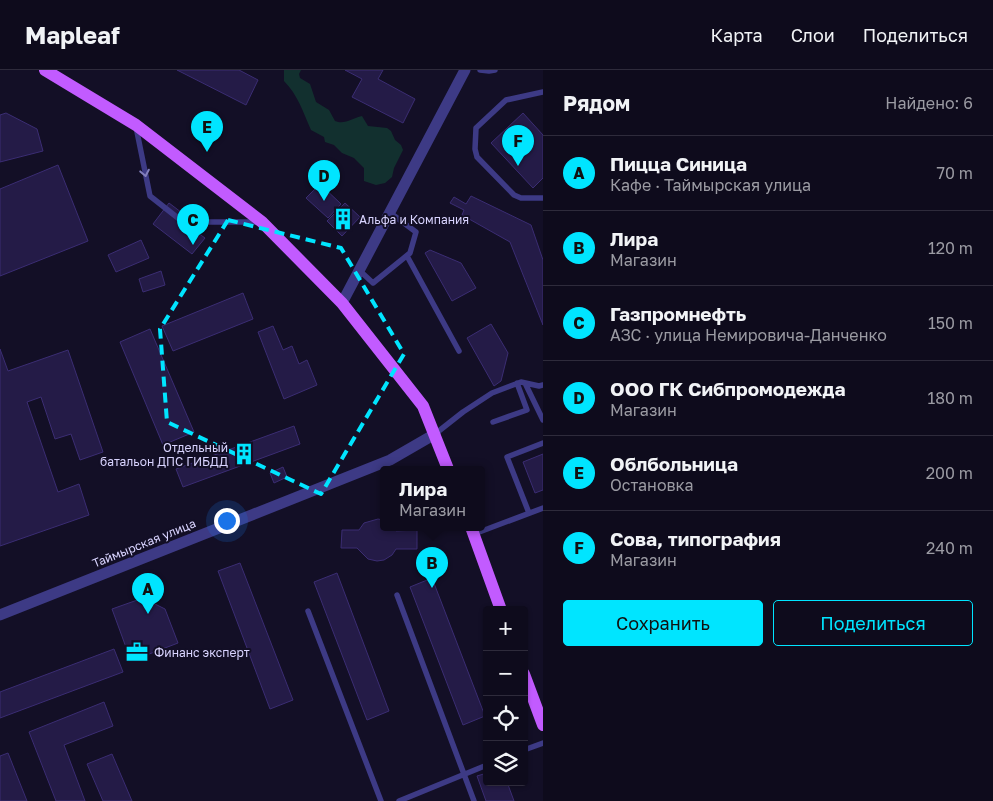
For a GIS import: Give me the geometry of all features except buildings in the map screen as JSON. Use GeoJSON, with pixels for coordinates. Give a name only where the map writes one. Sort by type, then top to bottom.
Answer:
{"type":"FeatureCollection","features":[{"type":"Feature","properties":{"kind":"main road"},"geometry":{"type":"LineString","coordinates":[[44,70],[136,125],[262,222],[342,303],[423,406],[447,466]]}},
{"type":"Feature","properties":{"kind":"main road"},"geometry":{"type":"LineString","coordinates":[[472,531],[500,606]]}},
{"type":"Feature","properties":{"kind":"main road"},"geometry":{"type":"LineString","coordinates":[[528,685],[543,724]]}},
{"type":"Feature","properties":{"kind":"street"},"geometry":{"type":"LineString","coordinates":[[342,303],[465,70]]}},
{"type":"Feature","properties":{"kind":"street","name":"Таймырская улица"},"geometry":{"type":"LineString","coordinates":[[0,616],[390,460],[435,434]]}},
{"type":"Feature","properties":{"kind":"lane"},"geometry":{"type":"LineString","coordinates":[[480,70],[495,70]]}},
{"type":"Feature","properties":{"kind":"lane"},"geometry":{"type":"LineString","coordinates":[[543,92],[503,102],[476,128],[475,149],[477,156],[514,195],[521,198],[543,198]]}},
{"type":"Feature","properties":{"kind":"lane"},"geometry":{"type":"LineString","coordinates":[[136,125],[150,196],[183,222],[262,222]]}},
{"type":"Feature","properties":{"kind":"lane"},"geometry":{"type":"LineString","coordinates":[[359,270],[373,283],[410,253],[416,232],[389,212]]}},
{"type":"Feature","properties":{"kind":"lane"},"geometry":{"type":"LineString","coordinates":[[408,256],[459,351]]}},
{"type":"Feature","properties":{"kind":"lane"},"geometry":{"type":"LineString","coordinates":[[435,434],[463,412],[492,393],[517,383],[539,386],[543,384]]}},
{"type":"Feature","properties":{"kind":"lane"},"geometry":{"type":"LineString","coordinates":[[493,422],[527,410],[517,383]]}},
{"type":"Feature","properties":{"kind":"lane"},"geometry":{"type":"LineString","coordinates":[[525,383],[543,420]]}},
{"type":"Feature","properties":{"kind":"lane"},"geometry":{"type":"LineString","coordinates":[[528,513],[508,457],[543,442]]}},
{"type":"Feature","properties":{"kind":"lane"},"geometry":{"type":"LineString","coordinates":[[485,527],[543,508]]}},
{"type":"Feature","properties":{"kind":"lane"},"geometry":{"type":"LineString","coordinates":[[397,595],[474,801]]}},
{"type":"Feature","properties":{"kind":"lane"},"geometry":{"type":"LineString","coordinates":[[308,611],[381,801]]}},
{"type":"Feature","properties":{"kind":"lane"},"geometry":{"type":"LineString","coordinates":[[528,749],[543,743]]}},
{"type":"Feature","properties":{"kind":"lane"},"geometry":{"type":"LineString","coordinates":[[398,801],[483,767]]}},
{"type":"Feature","properties":{"kind":"highlighted area"},"geometry":{"type":"Polygon","coordinates":[[[228,220],[341,248],[404,354],[321,494],[167,422],[160,329],[228,220]]]}},
{"type":"Feature","properties":{"kind":"green space"},"geometry":{"type":"Polygon","coordinates":[[[284,70],[301,70],[300,78],[310,84],[316,102],[329,110],[335,121],[345,122],[362,116],[368,126],[387,128],[391,131],[403,150],[394,168],[392,177],[385,183],[376,185],[364,181],[364,168],[354,158],[342,153],[334,145],[325,142],[324,137],[311,130],[297,98],[284,81],[284,70]]]}},
{"type":"Feature","properties":{"kind":"place","name":"Облбольница"},"geometry":{"type":"Point","coordinates":[207,152]}},
{"type":"Feature","properties":{"kind":"place","name":"Сова, типография"},"geometry":{"type":"Point","coordinates":[518,166]}},
{"type":"Feature","properties":{"kind":"place","name":"ООО ГК Сибпромодежда"},"geometry":{"type":"Point","coordinates":[324,201]}},
{"type":"Feature","properties":{"kind":"place","name":"Альфа и Компания"},"geometry":{"type":"Point","coordinates":[343,219]}},
{"type":"Feature","properties":{"kind":"place","name":"Газпромнефть"},"geometry":{"type":"Point","coordinates":[193,245]}},
{"type":"Feature","properties":{"kind":"place","name":"Отдельный батальон ДПС ГИБДД"},"geometry":{"type":"Point","coordinates":[244,454]}},
{"type":"Feature","properties":{"kind":"place","name":"Лира"},"geometry":{"type":"Point","coordinates":[432,588]}},
{"type":"Feature","properties":{"kind":"place","name":"Пицца Синица"},"geometry":{"type":"Point","coordinates":[148,614]}},
{"type":"Feature","properties":{"kind":"place","name":"Финанс эксперт"},"geometry":{"type":"Point","coordinates":[137,652]}}]}
